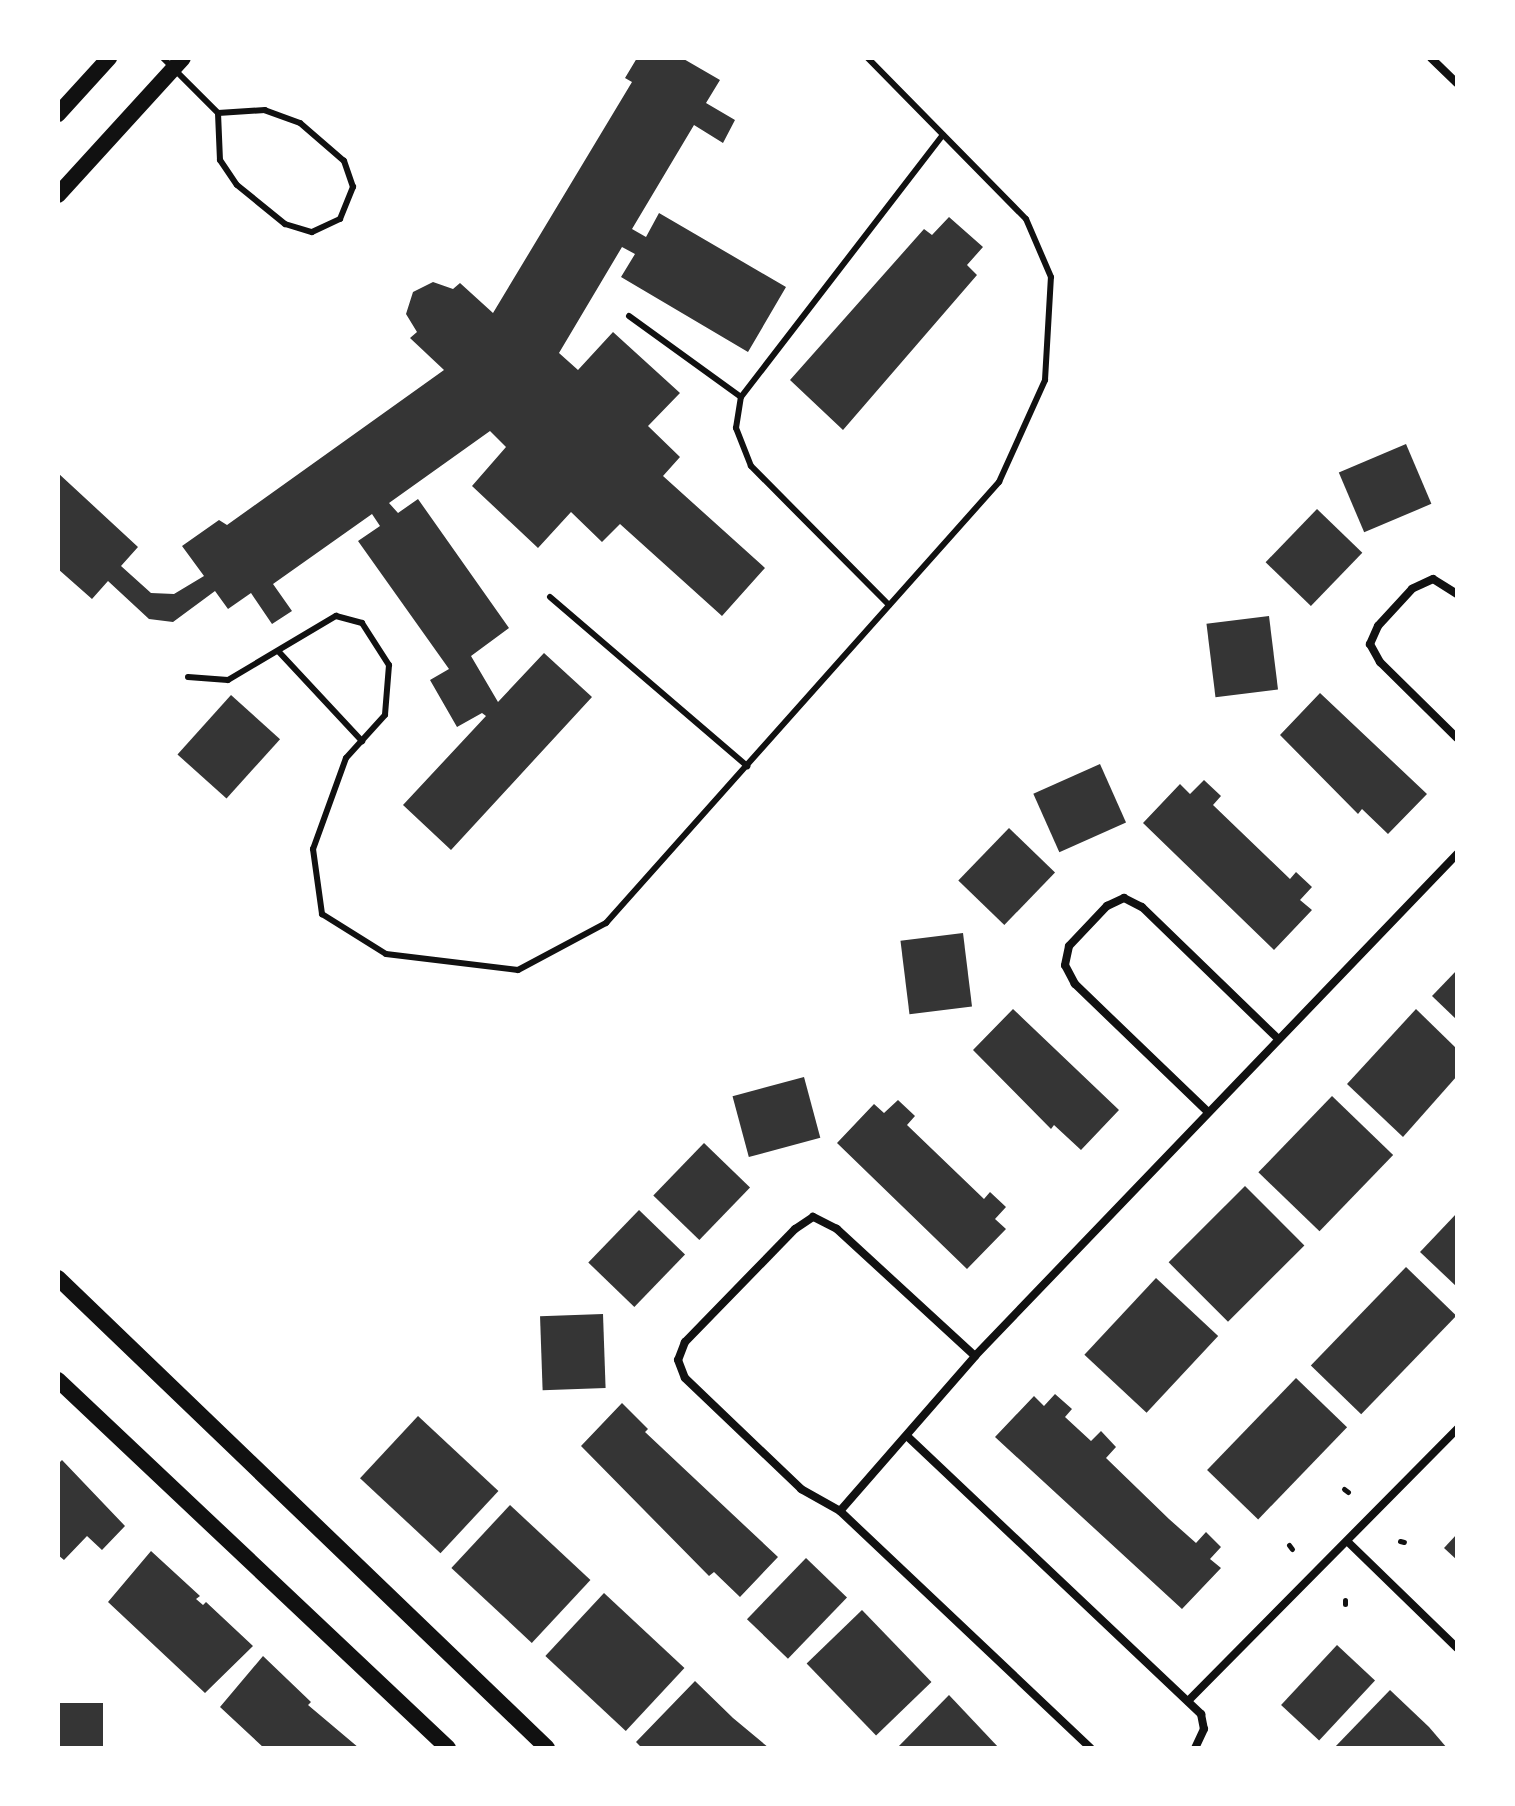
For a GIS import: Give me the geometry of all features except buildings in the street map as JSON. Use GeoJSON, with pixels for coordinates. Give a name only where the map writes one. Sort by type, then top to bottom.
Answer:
{"type":"FeatureCollection","features":[{"type":"Feature","properties":{"kind":"main road"},"geometry":{"type":"LineString","coordinates":[[58,114],[109,58]]}},
{"type":"Feature","properties":{"kind":"main road"},"geometry":{"type":"LineString","coordinates":[[58,195],[173,61]]}},
{"type":"Feature","properties":{"kind":"main road"},"geometry":{"type":"LineString","coordinates":[[58,1278],[547,1748]]}},
{"type":"Feature","properties":{"kind":"main road"},"geometry":{"type":"LineString","coordinates":[[58,1380],[448,1748]]}},
{"type":"Feature","properties":{"kind":"street"},"geometry":{"type":"LineString","coordinates":[[1431,58],[1457,83]]}},
{"type":"Feature","properties":{"kind":"street"},"geometry":{"type":"LineString","coordinates":[[1457,594],[1433,579],[1412,589],[1378,626],[1370,644],[1380,662],[1457,738]]}},
{"type":"Feature","properties":{"kind":"street"},"geometry":{"type":"LineString","coordinates":[[840,1511],[975,1356],[1457,854]]}},
{"type":"Feature","properties":{"kind":"street"},"geometry":{"type":"LineString","coordinates":[[1208,1112],[1075,984],[1065,965],[1069,946],[1107,906],[1124,898],[1142,907],[1278,1039]]}},
{"type":"Feature","properties":{"kind":"street"},"geometry":{"type":"LineString","coordinates":[[975,1356],[837,1229],[813,1217],[795,1229],[685,1342],[678,1360],[685,1378],[801,1489],[840,1511],[1091,1748]]}},
{"type":"Feature","properties":{"kind":"street"},"geometry":{"type":"LineString","coordinates":[[1188,1701],[1457,1429]]}},
{"type":"Feature","properties":{"kind":"street"},"geometry":{"type":"LineString","coordinates":[[907,1436],[1201,1714],[1204,1729],[1195,1748]]}},
{"type":"Feature","properties":{"kind":"street"},"geometry":{"type":"LineString","coordinates":[[1348,1542],[1457,1648]]}},
{"type":"Feature","properties":{"kind":"lane"},"geometry":{"type":"LineString","coordinates":[[188,677],[228,680],[336,616],[362,623],[389,665],[385,715],[346,758],[313,849],[322,914],[386,954],[518,970],[606,923],[999,482],[1045,380],[1051,277],[1026,219],[868,58]]}},
{"type":"Feature","properties":{"kind":"lane"},"geometry":{"type":"LineString","coordinates":[[173,61],[218,113],[220,160],[237,185],[285,224],[312,232],[340,219],[353,187],[344,161],[311,133],[265,110],[218,113]]}},
{"type":"Feature","properties":{"kind":"lane"},"geometry":{"type":"LineString","coordinates":[[889,605],[751,466],[736,428],[741,397],[943,135]]}},
{"type":"Feature","properties":{"kind":"lane"},"geometry":{"type":"LineString","coordinates":[[629,316],[741,397]]}},
{"type":"Feature","properties":{"kind":"lane"},"geometry":{"type":"LineString","coordinates":[[550,597],[747,766]]}},
{"type":"Feature","properties":{"kind":"lane"},"geometry":{"type":"LineString","coordinates":[[279,652],[362,741]]}}]}
